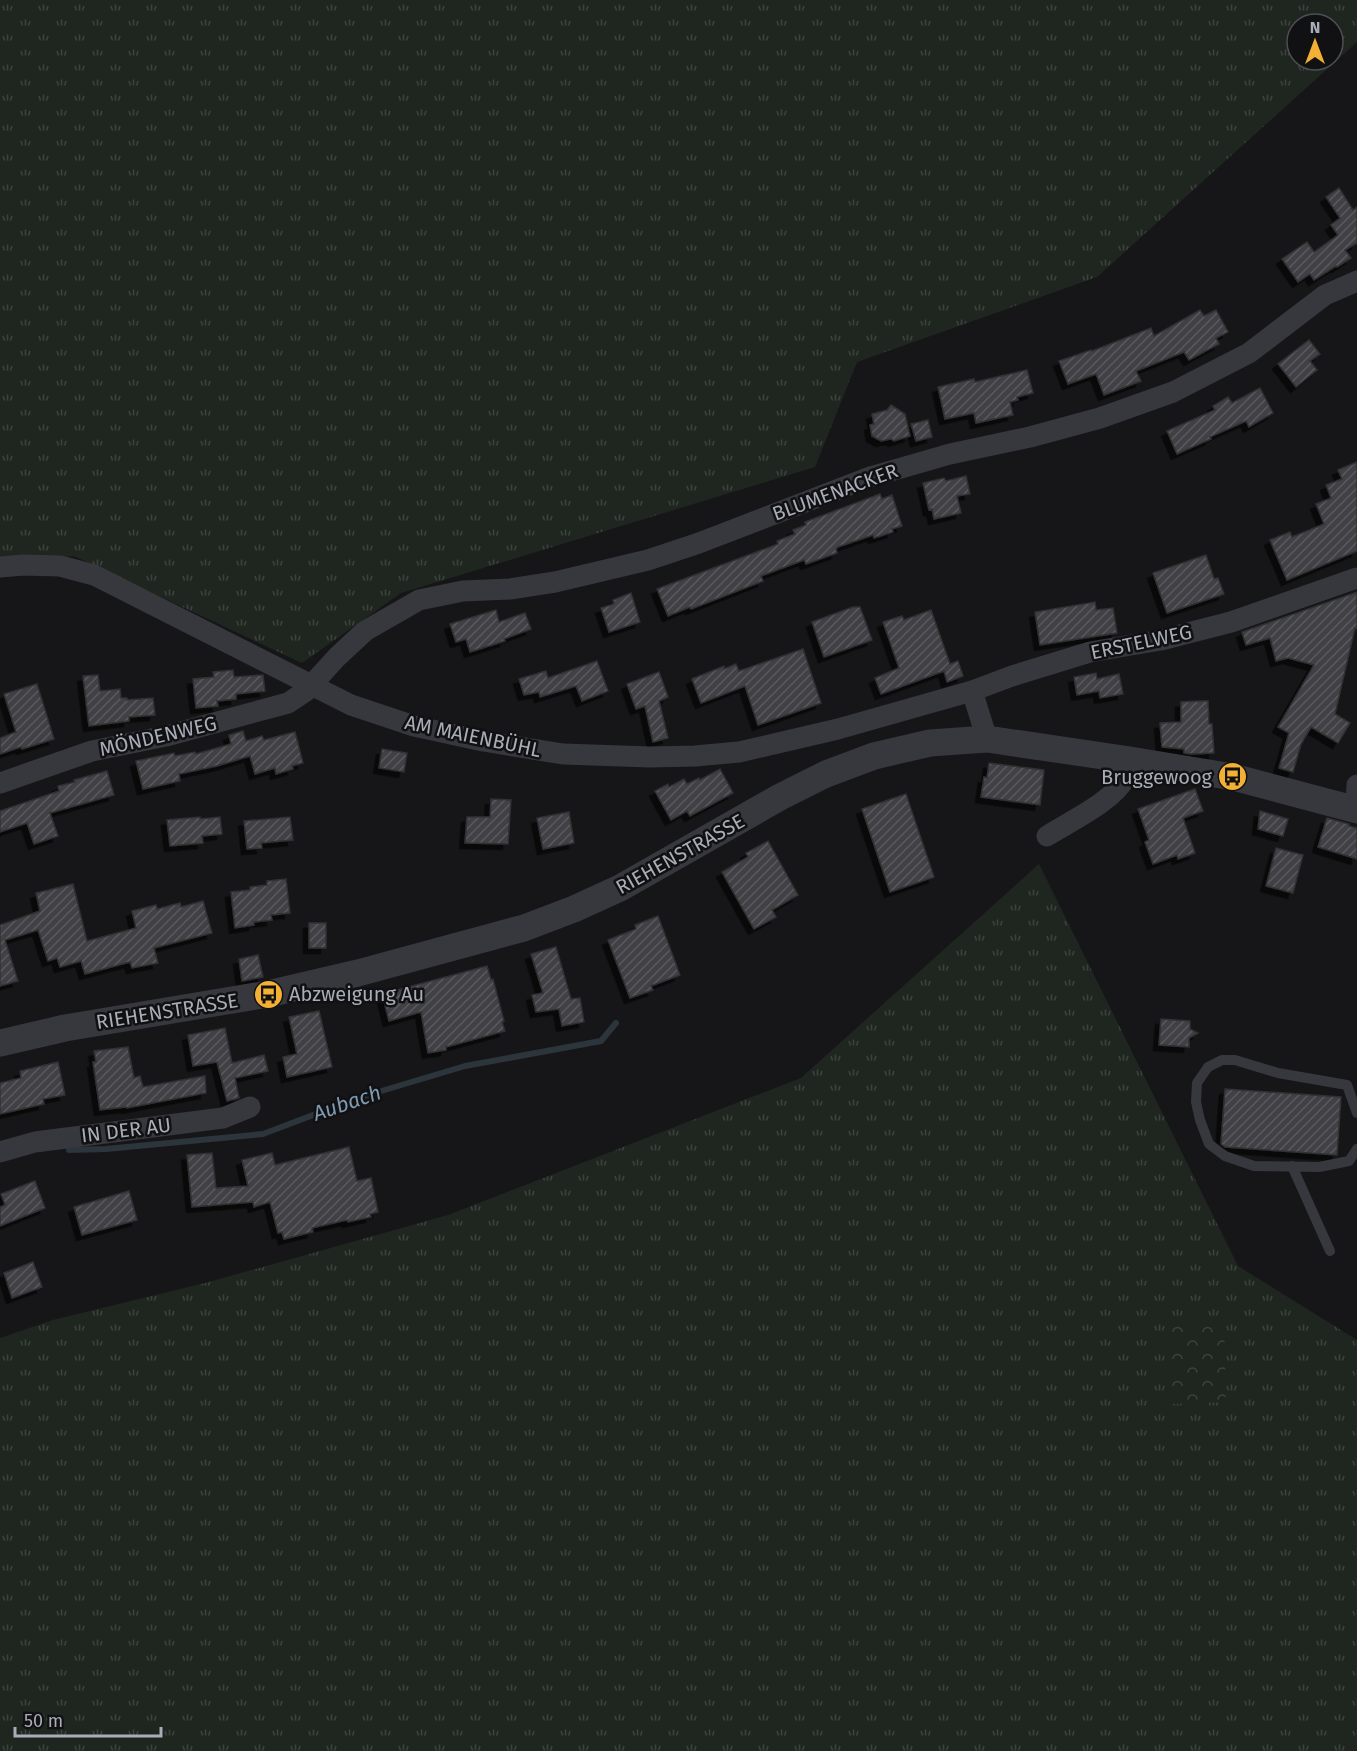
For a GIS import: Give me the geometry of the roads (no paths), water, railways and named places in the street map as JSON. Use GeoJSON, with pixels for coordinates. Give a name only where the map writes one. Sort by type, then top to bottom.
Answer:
{"type":"FeatureCollection","features":[{"type":"Feature","properties":{"kind":"street","name":"BLUMENACKER"},"geometry":{"type":"LineString","coordinates":[[312,685],[365,631],[419,600],[463,591],[510,589],[555,582],[648,560],[699,543],[870,477],[950,454],[1030,437],[1100,418],[1173,392],[1250,353],[1325,295],[1357,281]]}},
{"type":"Feature","properties":{"kind":"street","name":"AM MAIENBÜHL"},"geometry":{"type":"LineString","coordinates":[[0,567],[60,566],[94,575],[351,705],[414,726],[483,741],[563,754],[650,757],[739,752],[838,729],[972,691]]}},
{"type":"Feature","properties":{"kind":"street","name":"ERSTELWEG"},"geometry":{"type":"LineString","coordinates":[[972,691],[1090,652],[1161,640],[1231,622],[1357,578]]}},
{"type":"Feature","properties":{"kind":"street","name":"MÖNDENWEG"},"geometry":{"type":"LineString","coordinates":[[0,783],[92,751],[166,736],[288,703],[312,685]]}},
{"type":"Feature","properties":{"kind":"street"},"geometry":{"type":"LineString","coordinates":[[972,691],[987,739]]}},
{"type":"Feature","properties":{"kind":"street","name":"RIEHENSTRASSE"},"geometry":{"type":"LineString","coordinates":[[0,1043],[65,1028],[268,994],[358,973],[524,928],[620,888],[780,797],[826,774],[874,756],[930,742],[987,739],[1233,777],[1357,801]]}},
{"type":"Feature","properties":{"kind":"street"},"geometry":{"type":"LineString","coordinates":[[1047,836],[1105,801],[1125,778],[1131,760]]}},
{"type":"Feature","properties":{"kind":"street","name":"IN DER AU"},"geometry":{"type":"LineString","coordinates":[[0,1152],[35,1142],[223,1118],[250,1107]]}},
{"type":"Feature","properties":{"kind":"lane"},"geometry":{"type":"LineString","coordinates":[[1357,1113],[1347,1085],[1278,1073],[1235,1060],[1222,1060],[1208,1067],[1197,1083],[1196,1102],[1209,1144],[1225,1156],[1254,1166],[1319,1167],[1349,1161],[1357,1149]]}},
{"type":"Feature","properties":{"kind":"lane"},"geometry":{"type":"LineString","coordinates":[[1292,1166],[1330,1251]]}},
{"type":"Feature","properties":{"kind":"waterway","name":"Aubach"},"geometry":{"type":"LineString","coordinates":[[69,1150],[106,1149],[263,1134],[358,1098],[465,1066],[601,1041],[616,1023]]}},
{"type":"Feature","properties":{"kind":"place","name":"Bruggewoog"},"geometry":{"type":"Point","coordinates":[1233,777]}},
{"type":"Feature","properties":{"kind":"place","name":"Abzweigung Au"},"geometry":{"type":"Point","coordinates":[268,994]}}]}
